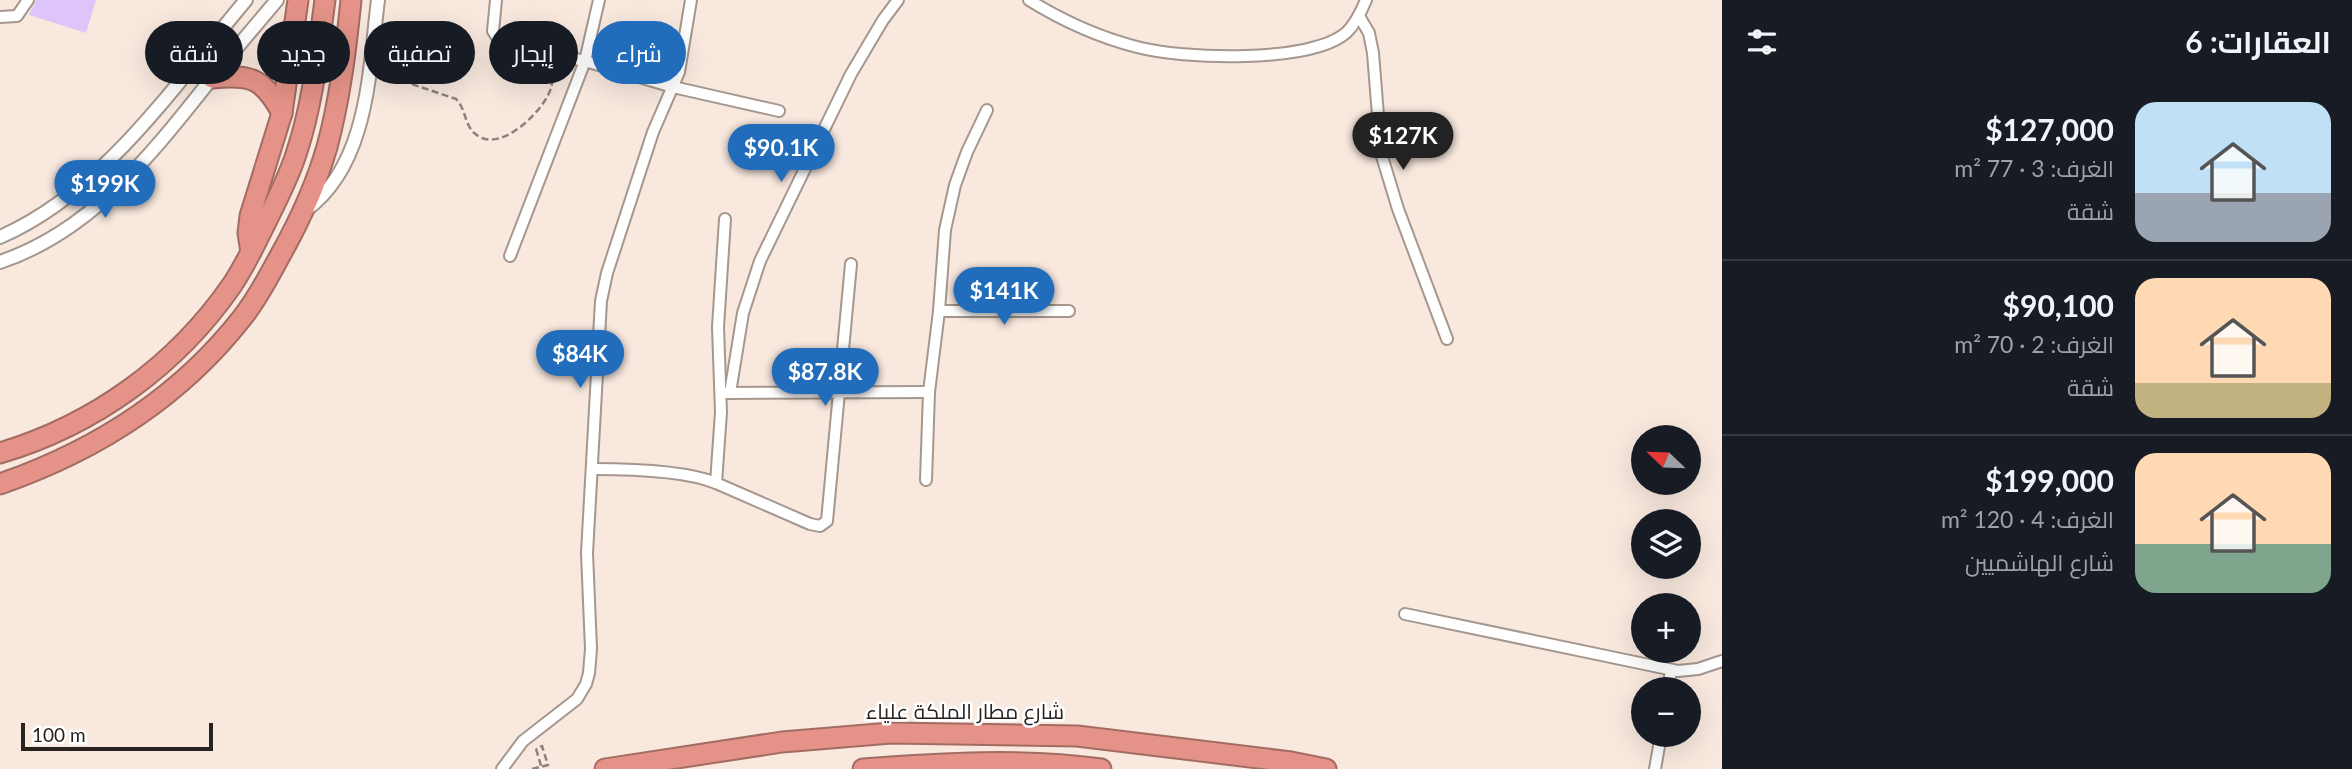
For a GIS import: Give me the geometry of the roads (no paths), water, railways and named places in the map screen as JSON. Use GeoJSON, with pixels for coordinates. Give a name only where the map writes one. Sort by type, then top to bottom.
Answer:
{"type":"FeatureCollection","features":[{"type":"Feature","properties":{"kind":"highway"},"geometry":{"type":"LineString","coordinates":[[251,253],[248,233],[250,216],[282,113],[298,0]]}},
{"type":"Feature","properties":{"kind":"highway"},"geometry":{"type":"LineString","coordinates":[[0,453],[53,435],[127,391],[170,358],[212,312],[233,283],[251,253],[298,150],[312,86],[325,0]]}},
{"type":"Feature","properties":{"kind":"highway"},"geometry":{"type":"LineString","coordinates":[[0,484],[76,453],[137,416],[178,384],[217,346],[248,310],[265,284],[303,212],[320,167],[334,116],[351,0]]}},
{"type":"Feature","properties":{"kind":"highway"},"geometry":{"type":"LineString","coordinates":[[243,77],[255,80],[268,90],[282,113]]}},
{"type":"Feature","properties":{"kind":"highway","name":"شارع مطار الملكة علياء"},"geometry":{"type":"LineString","coordinates":[[605,769],[839,735],[903,733],[1077,736],[1292,762],[1326,769]]}},
{"type":"Feature","properties":{"kind":"highway"},"geometry":{"type":"LineString","coordinates":[[863,769],[1015,763],[1101,769]]}},
{"type":"Feature","properties":{"kind":"street"},"geometry":{"type":"LineString","coordinates":[[0,18],[17,16],[28,0]]}},
{"type":"Feature","properties":{"kind":"street"},"geometry":{"type":"LineString","coordinates":[[0,237],[36,219],[65,198],[126,144],[246,0]]}},
{"type":"Feature","properties":{"kind":"street"},"geometry":{"type":"LineString","coordinates":[[243,41],[277,0]]}},
{"type":"Feature","properties":{"kind":"street"},"geometry":{"type":"LineString","coordinates":[[303,212],[315,204],[329,187],[350,152],[363,106],[378,0]]}},
{"type":"Feature","properties":{"kind":"street"},"geometry":{"type":"LineString","coordinates":[[496,0],[492,24],[497,37],[508,44],[584,61],[673,87],[779,111]]}},
{"type":"Feature","properties":{"kind":"street"},"geometry":{"type":"LineString","coordinates":[[510,256],[584,61],[599,0]]}},
{"type":"Feature","properties":{"kind":"street"},"geometry":{"type":"LineString","coordinates":[[502,769],[523,741],[569,708],[586,684],[591,649],[587,552],[599,317],[603,287],[653,132],[679,72],[691,0]]}},
{"type":"Feature","properties":{"kind":"street"},"geometry":{"type":"LineString","coordinates":[[716,483],[725,393],[743,313],[760,261],[851,74],[898,0]]}},
{"type":"Feature","properties":{"kind":"street"},"geometry":{"type":"LineString","coordinates":[[1029,0],[1078,27],[1107,38],[1165,54],[1186,56],[1269,53],[1326,44],[1346,33],[1359,16],[1366,0]]}},
{"type":"Feature","properties":{"kind":"street"},"geometry":{"type":"LineString","coordinates":[[1359,16],[1369,33],[1373,54],[1381,153],[1398,209],[1447,339]]}},
{"type":"Feature","properties":{"kind":"street"},"geometry":{"type":"LineString","coordinates":[[0,262],[46,240],[76,222],[102,201],[148,158],[207,84]]}},
{"type":"Feature","properties":{"kind":"street"},"geometry":{"type":"LineString","coordinates":[[926,480],[929,392],[949,204],[967,152],[986,110]]}},
{"type":"Feature","properties":{"kind":"street"},"geometry":{"type":"LineString","coordinates":[[725,219],[718,327],[725,393]]}},
{"type":"Feature","properties":{"kind":"street"},"geometry":{"type":"LineString","coordinates":[[593,469],[631,469],[690,475],[716,483],[810,524],[824,524],[828,518],[830,504],[851,264]]}},
{"type":"Feature","properties":{"kind":"street"},"geometry":{"type":"LineString","coordinates":[[939,311],[1069,311]]}},
{"type":"Feature","properties":{"kind":"street"},"geometry":{"type":"LineString","coordinates":[[725,393],[929,392]]}},
{"type":"Feature","properties":{"kind":"street"},"geometry":{"type":"LineString","coordinates":[[1405,614],[1671,670],[1692,670],[1722,661]]}},
{"type":"Feature","properties":{"kind":"street"},"geometry":{"type":"LineString","coordinates":[[1670,677],[1671,670]]}},
{"type":"Feature","properties":{"kind":"street"},"geometry":{"type":"LineString","coordinates":[[1655,769],[1659,747]]}}]}
